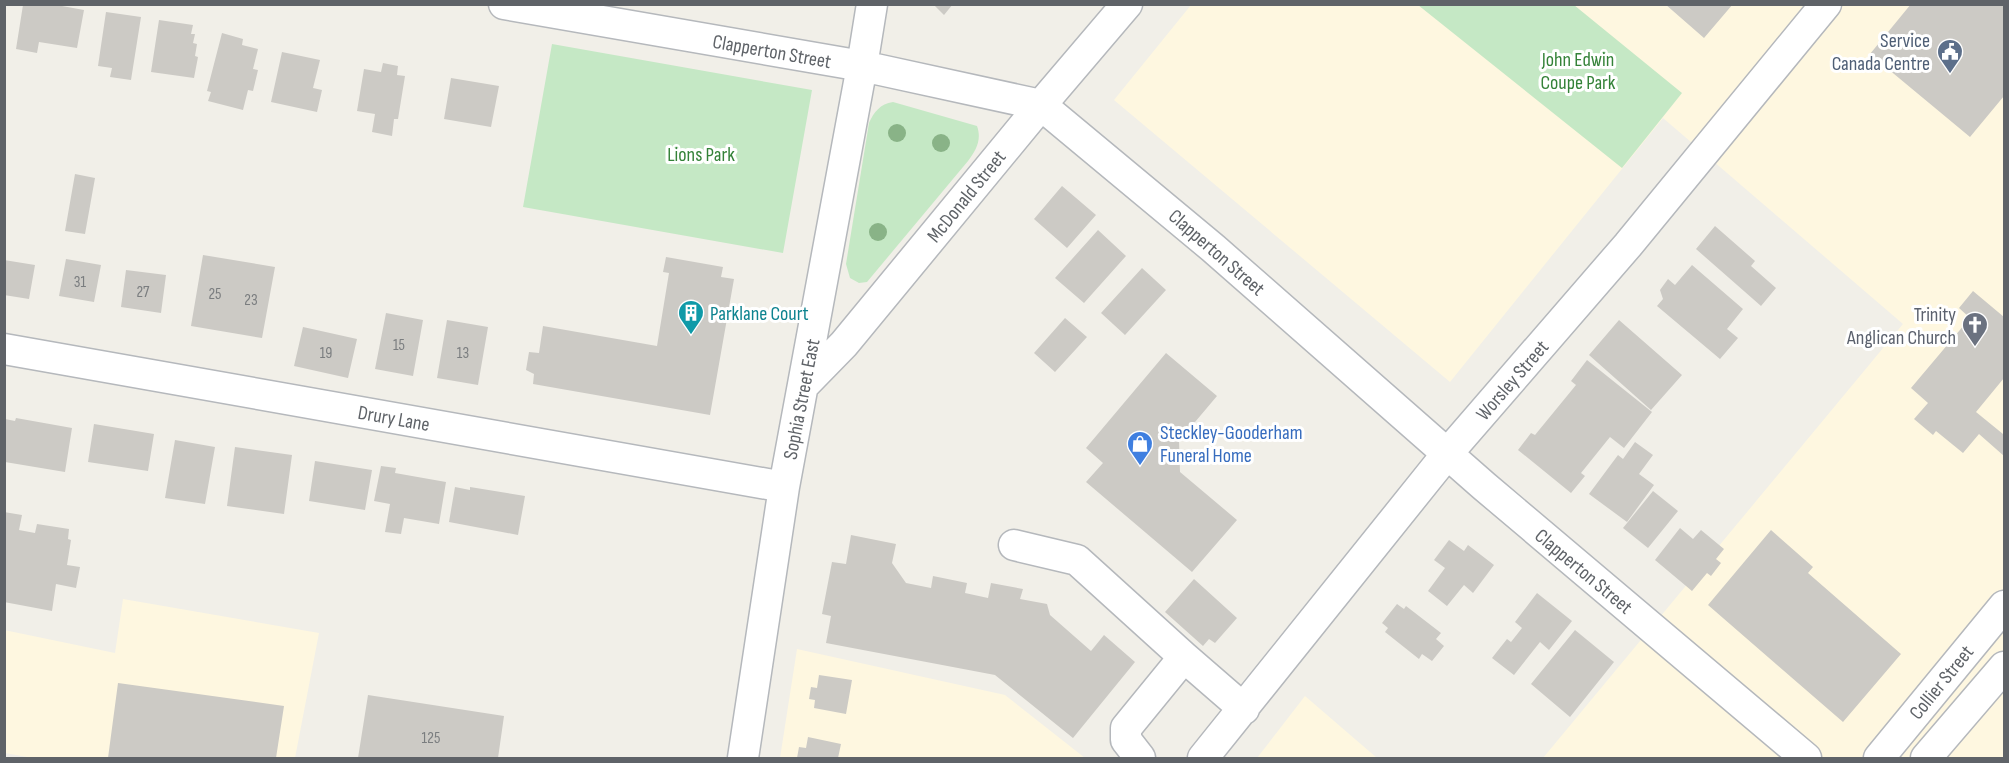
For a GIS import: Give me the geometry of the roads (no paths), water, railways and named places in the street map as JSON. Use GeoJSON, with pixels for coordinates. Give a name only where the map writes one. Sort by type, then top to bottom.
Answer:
{"type":"FeatureCollection","features":[{"type":"Feature","properties":{"kind":"street","name":"Clapperton Street"},"geometry":{"type":"LineString","coordinates":[[504,4],[589,12],[862,66],[1041,105],[1204,240],[1447,454],[1806,759]]}},
{"type":"Feature","properties":{"kind":"street","name":"Sophia Street East"},"geometry":{"type":"LineString","coordinates":[[743,759],[784,487],[872,4]]}},
{"type":"Feature","properties":{"kind":"street","name":"McDonald Street"},"geometry":{"type":"LineString","coordinates":[[803,386],[844,344],[1127,4]]}},
{"type":"Feature","properties":{"kind":"street","name":"Worsley Street"},"geometry":{"type":"LineString","coordinates":[[1203,759],[1447,454],[1628,245],[1826,4]]}},
{"type":"Feature","properties":{"kind":"street","name":"Drury Lane"},"geometry":{"type":"LineString","coordinates":[[4,349],[784,487]]}},
{"type":"Feature","properties":{"kind":"street"},"geometry":{"type":"LineString","coordinates":[[1014,545],[1077,560],[1244,710]]}},
{"type":"Feature","properties":{"kind":"street","name":"Collier Street"},"geometry":{"type":"LineString","coordinates":[[1879,759],[2004,606]]}},
{"type":"Feature","properties":{"kind":"street"},"geometry":{"type":"LineString","coordinates":[[1140,759],[1126,740],[1126,728],[1184,657]]}},
{"type":"Feature","properties":{"kind":"street","name":"Collier Street"},"geometry":{"type":"LineString","coordinates":[[1926,759],[2004,667]]}},
{"type":"Feature","properties":{"kind":"place","name":"Service Canada Centre"},"geometry":{"type":"Point","coordinates":[1950,75]}},
{"type":"Feature","properties":{"kind":"place","name":"Parklane Court"},"geometry":{"type":"Point","coordinates":[691,336]}},
{"type":"Feature","properties":{"kind":"place","name":"Trinity Anglican Church"},"geometry":{"type":"Point","coordinates":[1975,348]}},
{"type":"Feature","properties":{"kind":"place","name":"Steckley-Gooderham Funeral Home"},"geometry":{"type":"Point","coordinates":[1140,467]}},
{"type":"Feature","properties":{"kind":"park label","name":"John Edwin Coupe Park"},"geometry":{"type":"Point","coordinates":[1578,70]}},
{"type":"Feature","properties":{"kind":"park label","name":"Lions Park"},"geometry":{"type":"Point","coordinates":[701,154]}}]}
